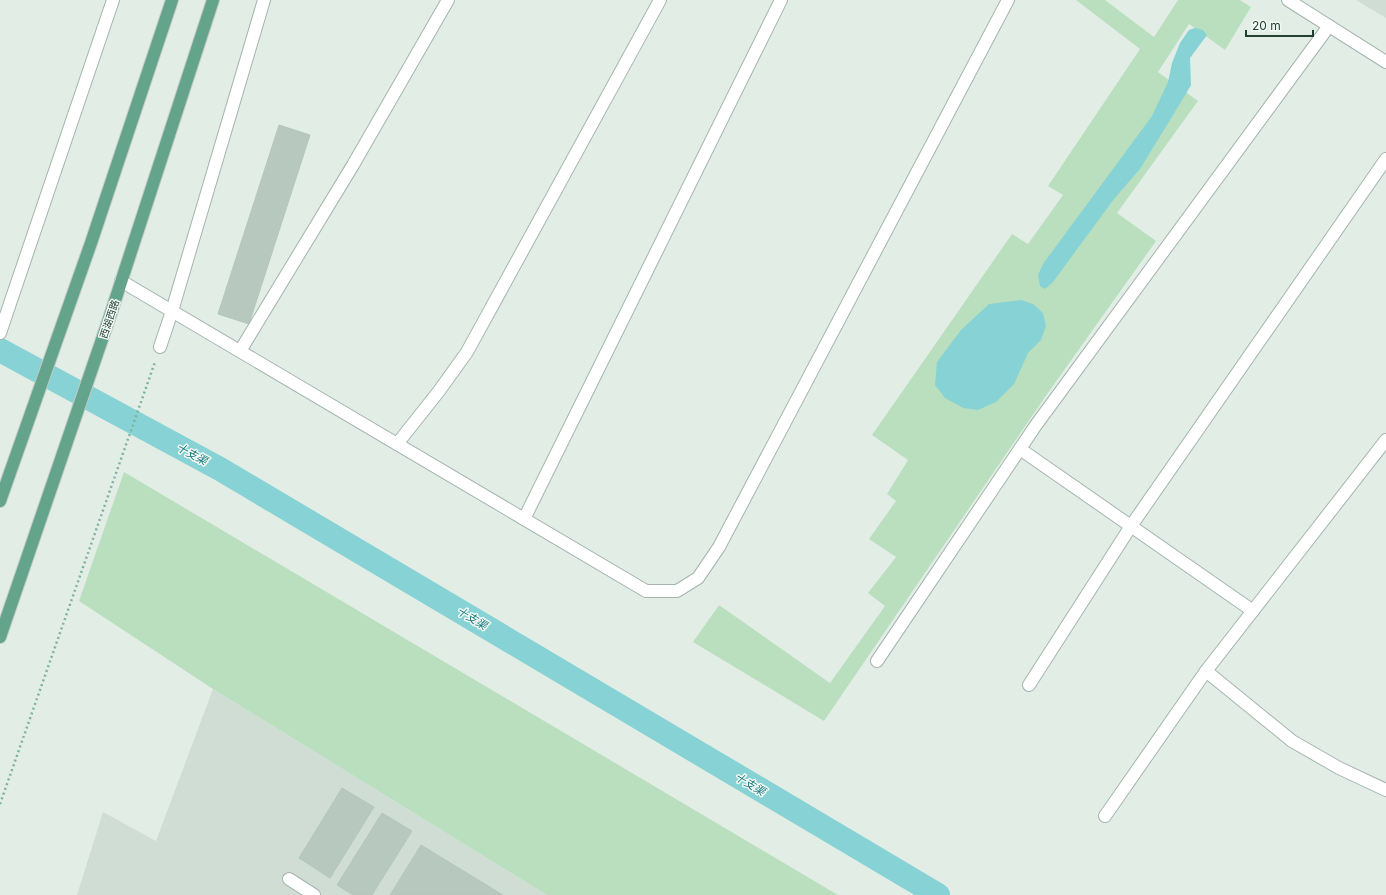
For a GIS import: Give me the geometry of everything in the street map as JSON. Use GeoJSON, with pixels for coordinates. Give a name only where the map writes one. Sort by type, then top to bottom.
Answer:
{"type":"FeatureCollection","features":[{"type":"Feature","properties":{"kind":"main road"},"geometry":{"type":"LineString","coordinates":[[0,501],[91,243],[172,0]]}},
{"type":"Feature","properties":{"kind":"main road","name":"西湖西路"},"geometry":{"type":"LineString","coordinates":[[0,637],[109,319],[213,0]]}},
{"type":"Feature","properties":{"kind":"street"},"geometry":{"type":"LineString","coordinates":[[0,333],[113,0]]}},
{"type":"Feature","properties":{"kind":"street"},"geometry":{"type":"LineString","coordinates":[[160,347],[264,0]]}},
{"type":"Feature","properties":{"kind":"street"},"geometry":{"type":"LineString","coordinates":[[240,351],[352,165],[448,0]]}},
{"type":"Feature","properties":{"kind":"street"},"geometry":{"type":"LineString","coordinates":[[397,444],[439,391],[467,352],[660,0]]}},
{"type":"Feature","properties":{"kind":"street"},"geometry":{"type":"LineString","coordinates":[[524,519],[781,0]]}},
{"type":"Feature","properties":{"kind":"street"},"geometry":{"type":"LineString","coordinates":[[121,281],[646,591],[677,591],[698,578],[719,547],[1008,0]]}},
{"type":"Feature","properties":{"kind":"street"},"geometry":{"type":"LineString","coordinates":[[1288,0],[1386,62]]}},
{"type":"Feature","properties":{"kind":"street"},"geometry":{"type":"LineString","coordinates":[[877,661],[1036,426],[1329,26]]}},
{"type":"Feature","properties":{"kind":"street"},"geometry":{"type":"LineString","coordinates":[[1029,685],[1131,526],[1386,159]]}},
{"type":"Feature","properties":{"kind":"street"},"geometry":{"type":"LineString","coordinates":[[1105,816],[1206,671],[1386,440]]}},
{"type":"Feature","properties":{"kind":"street"},"geometry":{"type":"LineString","coordinates":[[1020,449],[1253,611]]}},
{"type":"Feature","properties":{"kind":"street"},"geometry":{"type":"LineString","coordinates":[[1206,671],[1292,742],[1339,768],[1386,790]]}},
{"type":"Feature","properties":{"kind":"street"},"geometry":{"type":"LineString","coordinates":[[289,879],[314,895]]}},
{"type":"Feature","properties":{"kind":"path"},"geometry":{"type":"LineString","coordinates":[[0,804],[160,347]]}},
{"type":"Feature","properties":{"kind":"shaded area"},"geometry":{"type":"Polygon","coordinates":[[[1356,0],[1386,0],[1386,18],[1356,0]]]}},
{"type":"Feature","properties":{"kind":"shaded area"},"geometry":{"type":"Polygon","coordinates":[[[213,689],[547,895],[77,895],[103,812],[156,841],[213,689]]]}},
{"type":"Feature","properties":{"kind":"green space"},"geometry":{"type":"Polygon","coordinates":[[[1076,0],[1105,0],[1154,37],[1178,0],[1240,0],[1251,7],[1225,50],[1189,24],[1158,72],[1198,101],[1117,213],[1156,241],[1045,397],[824,721],[693,642],[719,605],[830,683],[885,606],[868,593],[896,557],[869,539],[896,501],[887,494],[908,460],[872,435],[1012,234],[1028,244],[1063,195],[1048,186],[1140,49],[1076,0]]]}},
{"type":"Feature","properties":{"kind":"green space"},"geometry":{"type":"Polygon","coordinates":[[[124,472],[838,895],[547,895],[213,689],[79,601],[124,472]]]}},
{"type":"Feature","properties":{"kind":"water"},"geometry":{"type":"Polygon","coordinates":[[[1195,28],[1203,30],[1207,35],[1190,58],[1191,85],[1140,169],[1114,199],[1053,282],[1045,289],[1040,286],[1038,275],[1043,264],[1152,116],[1168,82],[1172,63],[1180,43],[1189,30],[1195,28]]]}},
{"type":"Feature","properties":{"kind":"water"},"geometry":{"type":"Polygon","coordinates":[[[1021,300],[1033,304],[1043,313],[1046,326],[1041,340],[1028,353],[1014,384],[996,402],[978,410],[963,408],[945,398],[935,385],[937,362],[961,330],[989,304],[1021,300]]]}},
{"type":"Feature","properties":{"kind":"building"},"geometry":{"type":"Polygon","coordinates":[[[279,125],[310,135],[249,324],[218,314],[279,125]]]}},
{"type":"Feature","properties":{"kind":"building"},"geometry":{"type":"Polygon","coordinates":[[[342,788],[374,807],[330,878],[299,858],[342,788]]]}},
{"type":"Feature","properties":{"kind":"building"},"geometry":{"type":"Polygon","coordinates":[[[382,813],[412,831],[372,895],[353,895],[337,885],[382,813]]]}},
{"type":"Feature","properties":{"kind":"building"},"geometry":{"type":"Polygon","coordinates":[[[421,845],[503,895],[390,895],[421,845]]]}},
{"type":"Feature","properties":{"kind":"waterway","name":"十支渠"},"geometry":{"type":"LineString","coordinates":[[0,350],[220,469],[938,895]]}}]}
